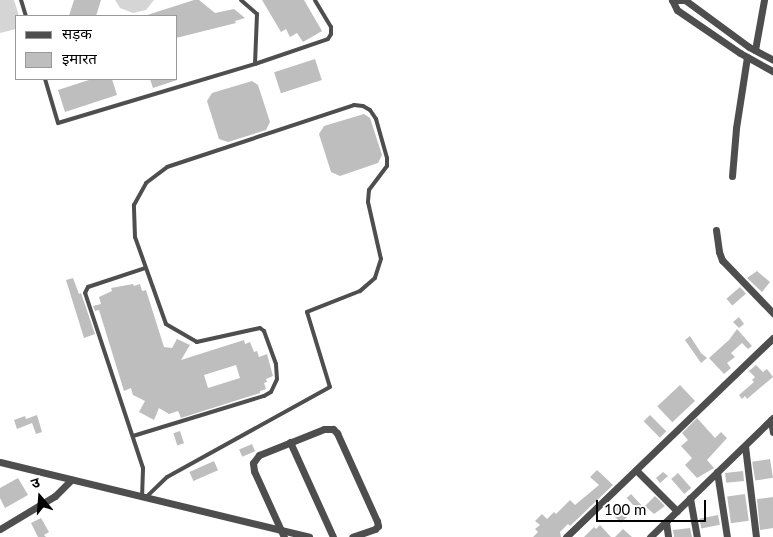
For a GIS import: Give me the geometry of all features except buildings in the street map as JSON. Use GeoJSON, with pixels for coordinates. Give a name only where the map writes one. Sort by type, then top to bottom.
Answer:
{"type":"FeatureCollection","features":[{"type":"Feature","properties":{"kind":"street"},"geometry":{"type":"LineString","coordinates":[[773,60],[755,50],[686,0],[672,0],[677,10],[747,57],[773,71]]}},
{"type":"Feature","properties":{"kind":"street"},"geometry":{"type":"LineString","coordinates":[[755,50],[764,0]]}},
{"type":"Feature","properties":{"kind":"street"},"geometry":{"type":"LineString","coordinates":[[732,176],[736,128],[747,57]]}},
{"type":"Feature","properties":{"kind":"street"},"geometry":{"type":"LineString","coordinates":[[716,230],[722,260],[773,314]]}},
{"type":"Feature","properties":{"kind":"street"},"geometry":{"type":"LineString","coordinates":[[566,537],[773,338]]}},
{"type":"Feature","properties":{"kind":"street"},"geometry":{"type":"LineString","coordinates":[[772,419],[773,432]]}},
{"type":"Feature","properties":{"kind":"street"},"geometry":{"type":"LineString","coordinates":[[650,537],[772,419]]}},
{"type":"Feature","properties":{"kind":"street"},"geometry":{"type":"LineString","coordinates":[[283,534],[254,471],[253,463],[259,455],[324,429],[333,428],[337,433],[378,526],[352,537]]}},
{"type":"Feature","properties":{"kind":"street"},"geometry":{"type":"LineString","coordinates":[[290,442],[333,537]]}},
{"type":"Feature","properties":{"kind":"street"},"geometry":{"type":"LineString","coordinates":[[744,446],[756,537]]}},
{"type":"Feature","properties":{"kind":"street"},"geometry":{"type":"LineString","coordinates":[[0,462],[283,534],[309,537]]}},
{"type":"Feature","properties":{"kind":"street"},"geometry":{"type":"LineString","coordinates":[[636,470],[677,511]]}},
{"type":"Feature","properties":{"kind":"street"},"geometry":{"type":"LineString","coordinates":[[717,472],[727,537]]}},
{"type":"Feature","properties":{"kind":"street"},"geometry":{"type":"LineString","coordinates":[[0,529],[54,496],[72,480]]}},
{"type":"Feature","properties":{"kind":"street"},"geometry":{"type":"LineString","coordinates":[[690,498],[697,537]]}},
{"type":"Feature","properties":{"kind":"street"},"geometry":{"type":"LineString","coordinates":[[666,522],[668,537]]}},
{"type":"Feature","properties":{"kind":"lane"},"geometry":{"type":"LineString","coordinates":[[21,0],[26,15]]}},
{"type":"Feature","properties":{"kind":"lane"},"geometry":{"type":"LineString","coordinates":[[241,0],[257,14],[255,64]]}},
{"type":"Feature","properties":{"kind":"lane"},"geometry":{"type":"LineString","coordinates":[[45,80],[58,123],[328,40],[331,34],[331,27],[315,0]]}},
{"type":"Feature","properties":{"kind":"lane"},"geometry":{"type":"LineString","coordinates":[[133,436],[264,396],[271,392],[277,379],[276,364],[264,331],[260,328],[197,342],[170,328],[163,318],[135,237],[134,205],[146,183],[167,167],[354,105],[363,106],[370,110],[376,119],[387,158],[386,166],[369,190],[368,202],[381,259],[375,278],[360,291],[308,312],[330,388],[167,477],[143,498]]}},
{"type":"Feature","properties":{"kind":"lane"},"geometry":{"type":"LineString","coordinates":[[143,498],[144,474],[86,289],[145,268]]}},
{"type":"Feature","properties":{"kind":"shaded area"},"geometry":{"type":"Polygon","coordinates":[[[0,0],[14,0],[19,15],[15,15],[15,29],[0,33],[0,0]]]}},
{"type":"Feature","properties":{"kind":"shaded area"},"geometry":{"type":"Polygon","coordinates":[[[115,0],[154,0],[146,10],[133,13],[120,8],[115,0]]]}}]}
